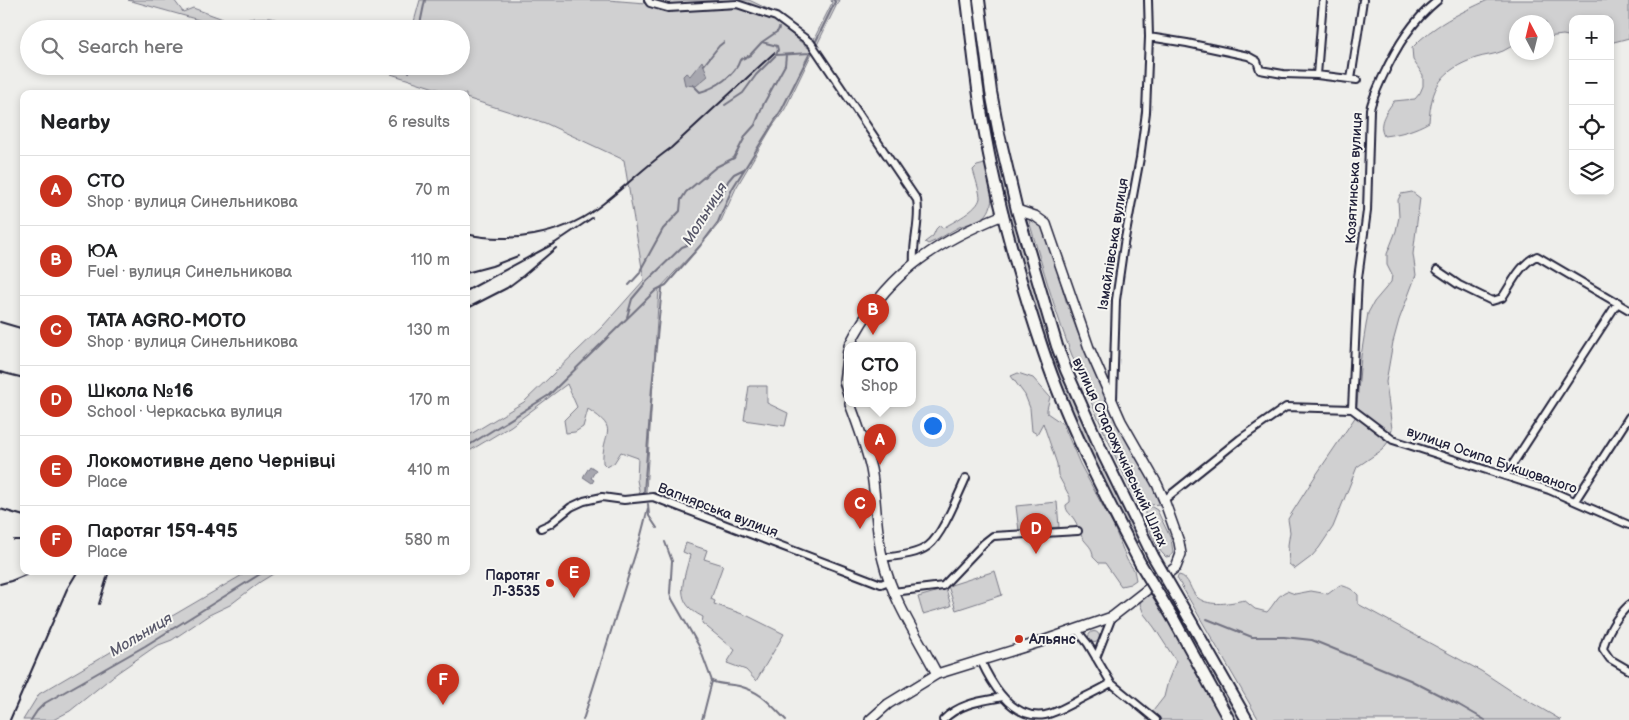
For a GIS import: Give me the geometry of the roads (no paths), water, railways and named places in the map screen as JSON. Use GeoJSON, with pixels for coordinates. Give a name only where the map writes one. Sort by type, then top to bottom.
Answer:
{"type":"FeatureCollection","features":[{"type":"Feature","properties":{"kind":"main road","name":"вулиця Старожучківський Шлях"},"geometry":{"type":"LineString","coordinates":[[967,0],[986,139],[1003,215],[1043,351],[1068,413],[1111,506],[1140,563],[1173,618],[1229,720]]}},
{"type":"Feature","properties":{"kind":"main road","name":"вулиця Старожучківський Шлях"},"geometry":{"type":"LineString","coordinates":[[980,0],[991,92],[999,134],[1017,210],[1058,346],[1093,432],[1153,556],[1248,720]]}},
{"type":"Feature","properties":{"kind":"main road"},"geometry":{"type":"LineString","coordinates":[[979,93],[991,92]]}},
{"type":"Feature","properties":{"kind":"main road"},"geometry":{"type":"LineString","coordinates":[[1043,351],[1058,346]]}},
{"type":"Feature","properties":{"kind":"main road"},"geometry":{"type":"LineString","coordinates":[[1135,552],[1148,545]]}},
{"type":"Feature","properties":{"kind":"street"},"geometry":{"type":"LineString","coordinates":[[648,0],[650,4],[668,8],[737,4],[776,17],[811,43],[917,200],[919,210],[913,246],[914,263]]}},
{"type":"Feature","properties":{"kind":"street","name":"Ізмайлівська вулиця"},"geometry":{"type":"LineString","coordinates":[[1112,617],[1176,568],[1181,554],[1179,542],[1157,484],[1121,421],[1113,402],[1116,300],[1146,112],[1149,37],[1148,0]]}},
{"type":"Feature","properties":{"kind":"street"},"geometry":{"type":"LineString","coordinates":[[1317,75],[1323,0]]}},
{"type":"Feature","properties":{"kind":"street"},"geometry":{"type":"LineString","coordinates":[[1149,37],[1248,56],[1256,61],[1260,70],[1283,74],[1317,75],[1354,80],[1363,0]]}},
{"type":"Feature","properties":{"kind":"street","name":"Козятинська вулиця"},"geometry":{"type":"LineString","coordinates":[[1352,409],[1358,318],[1358,278],[1367,210],[1370,108],[1391,59],[1406,33],[1418,18],[1438,0]]}},
{"type":"Feature","properties":{"kind":"street"},"geometry":{"type":"LineString","coordinates":[[1017,210],[1035,216],[1046,224],[1089,348],[1113,402]]}},
{"type":"Feature","properties":{"kind":"street"},"geometry":{"type":"LineString","coordinates":[[851,342],[862,321],[879,299],[914,263],[945,242],[1003,215]]}},
{"type":"Feature","properties":{"kind":"street"},"geometry":{"type":"LineString","coordinates":[[1437,270],[1458,285],[1492,301],[1502,298],[1521,269],[1531,258],[1537,256],[1629,310]]}},
{"type":"Feature","properties":{"kind":"street"},"geometry":{"type":"LineString","coordinates":[[1505,476],[1618,302]]}},
{"type":"Feature","properties":{"kind":"street"},"geometry":{"type":"LineString","coordinates":[[851,407],[862,437],[871,471],[882,558],[889,581],[937,674]]}},
{"type":"Feature","properties":{"kind":"street"},"geometry":{"type":"LineString","coordinates":[[1164,500],[1240,439],[1286,407],[1352,409]]}},
{"type":"Feature","properties":{"kind":"street","name":"вулиця Осипа Букшованого"},"geometry":{"type":"LineString","coordinates":[[1352,409],[1394,440],[1549,490],[1629,525]]}},
{"type":"Feature","properties":{"kind":"street"},"geometry":{"type":"LineString","coordinates":[[1575,502],[1629,417]]}},
{"type":"Feature","properties":{"kind":"street"},"geometry":{"type":"LineString","coordinates":[[882,558],[928,546],[934,540],[947,517],[966,478]]}},
{"type":"Feature","properties":{"kind":"street","name":"Вапнярська вулиця"},"geometry":{"type":"LineString","coordinates":[[541,528],[550,524],[571,507],[584,500],[602,496],[624,500],[653,497],[880,584],[889,581]]}},
{"type":"Feature","properties":{"kind":"street"},"geometry":{"type":"LineString","coordinates":[[893,592],[943,586],[984,543],[994,536],[1078,531]]}},
{"type":"Feature","properties":{"kind":"street"},"geometry":{"type":"LineString","coordinates":[[1629,605],[1624,609],[1605,639],[1603,649],[1610,659],[1629,670]]}},
{"type":"Feature","properties":{"kind":"street"},"geometry":{"type":"LineString","coordinates":[[870,720],[888,704],[937,674],[1112,617]]}},
{"type":"Feature","properties":{"kind":"street"},"geometry":{"type":"LineString","coordinates":[[1096,658],[1112,617]]}},
{"type":"Feature","properties":{"kind":"street"},"geometry":{"type":"LineString","coordinates":[[1076,630],[1088,644],[1111,683],[1156,720]]}},
{"type":"Feature","properties":{"kind":"street"},"geometry":{"type":"LineString","coordinates":[[981,661],[989,678],[1003,697],[1024,712],[1044,715],[1060,710],[1111,683]]}},
{"type":"Feature","properties":{"kind":"street"},"geometry":{"type":"LineString","coordinates":[[944,720],[955,709],[966,704],[1003,697]]}},
{"type":"Feature","properties":{"kind":"waterway"},"geometry":{"type":"LineString","coordinates":[[421,20],[425,0]]}},
{"type":"Feature","properties":{"kind":"waterway","name":"Мольниця"},"geometry":{"type":"LineString","coordinates":[[814,45],[835,2],[834,0]]}},
{"type":"Feature","properties":{"kind":"waterway"},"geometry":{"type":"LineString","coordinates":[[762,42],[778,31],[779,28]]}},
{"type":"Feature","properties":{"kind":"waterway"},"geometry":{"type":"LineString","coordinates":[[704,65],[724,42]]}},
{"type":"Feature","properties":{"kind":"waterway"},"geometry":{"type":"LineString","coordinates":[[693,85],[700,92],[712,88],[729,76],[740,60],[750,55],[762,42],[777,46],[776,55],[756,75],[743,93],[725,105]]}},
{"type":"Feature","properties":{"kind":"waterway","name":"Мольниця"},"geometry":{"type":"LineString","coordinates":[[470,444],[549,395],[656,290],[666,285],[700,246],[718,222],[732,189],[782,109],[812,49]]}},
{"type":"Feature","properties":{"kind":"waterway"},"geometry":{"type":"LineString","coordinates":[[776,55],[810,53]]}},
{"type":"Feature","properties":{"kind":"waterway"},"geometry":{"type":"LineString","coordinates":[[629,285],[640,273],[663,229],[680,211],[681,200],[686,192],[716,167],[734,158],[746,135],[755,125],[764,103],[785,65],[786,55]]}},
{"type":"Feature","properties":{"kind":"waterway"},"geometry":{"type":"LineString","coordinates":[[627,317],[632,299],[647,281],[682,247],[690,244],[700,223],[721,199],[728,181],[734,174],[744,169]]}},
{"type":"Feature","properties":{"kind":"waterway"},"geometry":{"type":"LineString","coordinates":[[644,492],[662,288]]}},
{"type":"Feature","properties":{"kind":"waterway"},"geometry":{"type":"LineString","coordinates":[[648,504],[649,516],[657,528]]}},
{"type":"Feature","properties":{"kind":"waterway"},"geometry":{"type":"LineString","coordinates":[[583,720],[648,508]]}},
{"type":"Feature","properties":{"kind":"waterway"},"geometry":{"type":"LineString","coordinates":[[665,542],[672,561],[670,593],[672,599],[699,646],[712,681],[702,720]]}},
{"type":"Feature","properties":{"kind":"waterway","name":"Мольниця"},"geometry":{"type":"LineString","coordinates":[[31,720],[45,703],[145,646],[259,575]]}},
{"type":"Feature","properties":{"kind":"waterway"},"geometry":{"type":"LineString","coordinates":[[1207,619],[1252,637],[1284,637],[1312,640],[1410,680],[1485,720]]}},
{"type":"Feature","properties":{"kind":"waterway"},"geometry":{"type":"LineString","coordinates":[[712,681],[739,686],[754,692],[765,699],[786,720]]}},
{"type":"Feature","properties":{"kind":"railway"},"geometry":{"type":"LineString","coordinates":[[470,235],[499,238],[534,235],[551,231],[582,218],[606,202],[671,148],[774,53]]}},
{"type":"Feature","properties":{"kind":"railway"},"geometry":{"type":"LineString","coordinates":[[470,289],[555,243],[592,218]]}},
{"type":"Feature","properties":{"kind":"railway"},"geometry":{"type":"LineString","coordinates":[[470,307],[507,288],[556,248]]}},
{"type":"Feature","properties":{"kind":"railway"},"geometry":{"type":"LineString","coordinates":[[470,272],[518,256]]}},
{"type":"Feature","properties":{"kind":"railway"},"geometry":{"type":"LineString","coordinates":[[0,322],[20,328]]}},
{"type":"Feature","properties":{"kind":"railway"},"geometry":{"type":"LineString","coordinates":[[0,372],[20,377]]}},
{"type":"Feature","properties":{"kind":"railway"},"geometry":{"type":"LineString","coordinates":[[0,509],[20,515]]}},
{"type":"Feature","properties":{"kind":"railway"},"geometry":{"type":"LineString","coordinates":[[14,540],[20,540]]}},
{"type":"Feature","properties":{"kind":"railway"},"geometry":{"type":"LineString","coordinates":[[0,584],[25,575]]}},
{"type":"Feature","properties":{"kind":"railway"},"geometry":{"type":"LineString","coordinates":[[10,720],[67,589],[76,575]]}},
{"type":"Feature","properties":{"kind":"railway"},"geometry":{"type":"LineString","coordinates":[[99,604],[108,575]]}},
{"type":"Feature","properties":{"kind":"place","name":"ЮА"},"geometry":{"type":"Point","coordinates":[873,335]}},
{"type":"Feature","properties":{"kind":"place","name":"СТО"},"geometry":{"type":"Point","coordinates":[880,465]}},
{"type":"Feature","properties":{"kind":"place","name":"TATA AGRO-MOTO"},"geometry":{"type":"Point","coordinates":[860,529]}},
{"type":"Feature","properties":{"kind":"place","name":"Школа №16"},"geometry":{"type":"Point","coordinates":[1036,554]}},
{"type":"Feature","properties":{"kind":"place","name":"Паротяг Л-3535"},"geometry":{"type":"Point","coordinates":[550,583]}},
{"type":"Feature","properties":{"kind":"place","name":"Локомотивне депо Чернівці"},"geometry":{"type":"Point","coordinates":[574,598]}},
{"type":"Feature","properties":{"kind":"place","name":"Альянс"},"geometry":{"type":"Point","coordinates":[1019,639]}},
{"type":"Feature","properties":{"kind":"place","name":"Паротяг 159-495"},"geometry":{"type":"Point","coordinates":[443,705]}}]}
